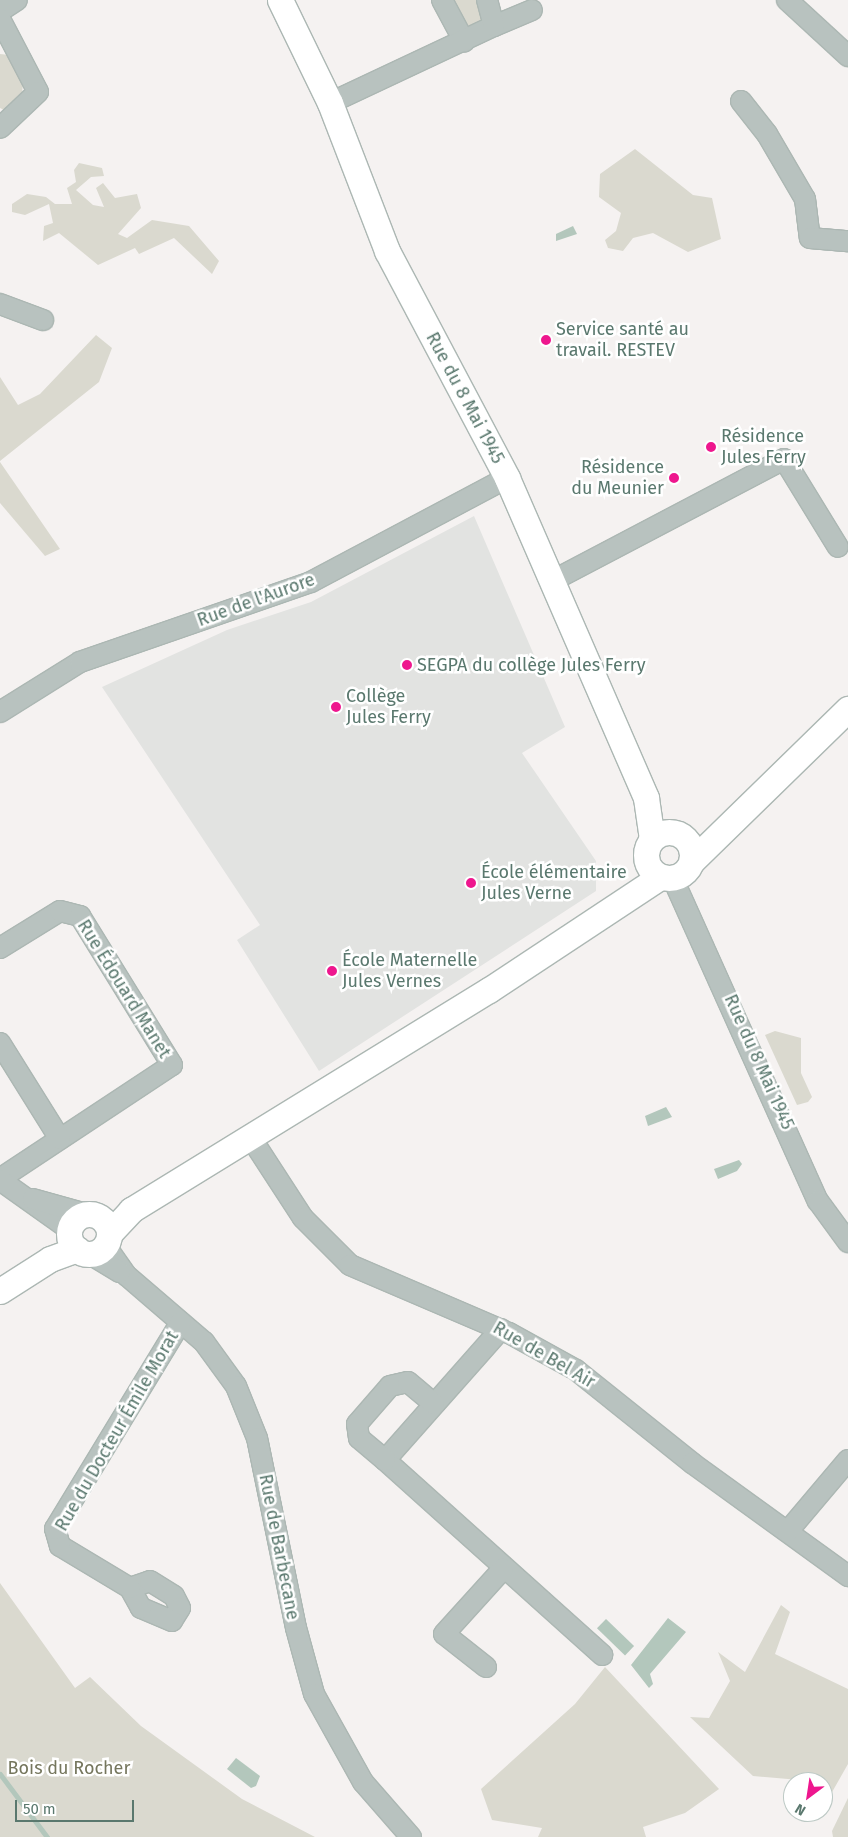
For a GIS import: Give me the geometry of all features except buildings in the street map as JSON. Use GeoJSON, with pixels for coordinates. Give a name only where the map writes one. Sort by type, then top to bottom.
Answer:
{"type":"FeatureCollection","features":[{"type":"Feature","properties":{"kind":"main road","name":"Rue du 8 Mai 1945"},"geometry":{"type":"LineString","coordinates":[[280,0],[330,103],[387,251],[507,478],[646,798],[665,854]]}},
{"type":"Feature","properties":{"kind":"main road"},"geometry":{"type":"LineString","coordinates":[[665,854],[685,873],[692,861],[728,824],[848,708]]}},
{"type":"Feature","properties":{"kind":"main road"},"geometry":{"type":"LineString","coordinates":[[0,1291],[88,1234],[251,1138],[496,986],[632,892],[665,854],[728,824]]}},
{"type":"Feature","properties":{"kind":"street"},"geometry":{"type":"LineString","coordinates":[[0,11],[17,0]]}},
{"type":"Feature","properties":{"kind":"street"},"geometry":{"type":"LineString","coordinates":[[442,0],[464,41]]}},
{"type":"Feature","properties":{"kind":"street"},"geometry":{"type":"LineString","coordinates":[[487,0],[494,26]]}},
{"type":"Feature","properties":{"kind":"street"},"geometry":{"type":"LineString","coordinates":[[787,0],[848,56]]}},
{"type":"Feature","properties":{"kind":"street"},"geometry":{"type":"LineString","coordinates":[[330,103],[532,10]]}},
{"type":"Feature","properties":{"kind":"street"},"geometry":{"type":"LineString","coordinates":[[0,19],[38,92],[0,128]]}},
{"type":"Feature","properties":{"kind":"street"},"geometry":{"type":"LineString","coordinates":[[741,101],[767,134],[805,199],[810,238],[848,241]]}},
{"type":"Feature","properties":{"kind":"street"},"geometry":{"type":"LineString","coordinates":[[0,304],[43,320]]}},
{"type":"Feature","properties":{"kind":"street"},"geometry":{"type":"LineString","coordinates":[[552,581],[784,459],[838,547]]}},
{"type":"Feature","properties":{"kind":"street","name":"Rue de l'Aurore"},"geometry":{"type":"LineString","coordinates":[[0,712],[80,662],[311,582],[507,478]]}},
{"type":"Feature","properties":{"kind":"street","name":"Rue du 8 Mai 1945"},"geometry":{"type":"LineString","coordinates":[[665,854],[818,1201],[848,1242]]}},
{"type":"Feature","properties":{"kind":"street","name":"Rue Édouard Manet"},"geometry":{"type":"LineString","coordinates":[[0,948],[60,911],[80,916],[172,1065],[0,1180]]}},
{"type":"Feature","properties":{"kind":"street"},"geometry":{"type":"LineString","coordinates":[[0,1044],[60,1139]]}},
{"type":"Feature","properties":{"kind":"street","name":"Rue de Bel Air"},"geometry":{"type":"LineString","coordinates":[[251,1138],[303,1218],[350,1265],[502,1329],[599,1386],[692,1463],[848,1576]]}},
{"type":"Feature","properties":{"kind":"street","name":"Rue de Barbecane"},"geometry":{"type":"LineString","coordinates":[[0,1180],[88,1234],[126,1275],[181,1322],[220,1362],[250,1414],[314,1694],[363,1782],[411,1837]]}},
{"type":"Feature","properties":{"kind":"street","name":"Rue du Docteur Émile Morat"},"geometry":{"type":"LineString","coordinates":[[130,1588],[60,1546],[55,1529],[181,1322]]}},
{"type":"Feature","properties":{"kind":"street"},"geometry":{"type":"LineString","coordinates":[[385,1460],[502,1329]]}},
{"type":"Feature","properties":{"kind":"street"},"geometry":{"type":"LineString","coordinates":[[434,1404],[408,1382],[390,1386],[358,1424],[359,1438],[503,1569],[602,1655]]}},
{"type":"Feature","properties":{"kind":"street"},"geometry":{"type":"LineString","coordinates":[[788,1531],[848,1460]]}},
{"type":"Feature","properties":{"kind":"street"},"geometry":{"type":"LineString","coordinates":[[486,1668],[444,1634],[503,1569]]}},
{"type":"Feature","properties":{"kind":"shaded area"},"geometry":{"type":"Polygon","coordinates":[[[573,226],[577,234],[556,241],[556,234],[573,226]]]}},
{"type":"Feature","properties":{"kind":"shaded area","name":"Collège Jules Ferry"},"geometry":{"type":"Polygon","coordinates":[[[474,516],[565,727],[522,753],[596,861],[596,891],[319,1071],[237,940],[260,925],[102,687],[227,630],[311,602],[474,516]]]}},
{"type":"Feature","properties":{"kind":"shaded area"},"geometry":{"type":"Polygon","coordinates":[[[666,1107],[672,1117],[648,1126],[645,1116],[666,1107]]]}},
{"type":"Feature","properties":{"kind":"shaded area"},"geometry":{"type":"Polygon","coordinates":[[[739,1160],[742,1164],[737,1171],[718,1179],[714,1169],[739,1160]]]}},
{"type":"Feature","properties":{"kind":"shaded area"},"geometry":{"type":"Polygon","coordinates":[[[668,1618],[686,1632],[650,1674],[653,1684],[649,1688],[631,1665],[668,1618]]]}},
{"type":"Feature","properties":{"kind":"shaded area"},"geometry":{"type":"Polygon","coordinates":[[[606,1619],[634,1646],[625,1655],[597,1628],[606,1619]]]}},
{"type":"Feature","properties":{"kind":"shaded area"},"geometry":{"type":"Polygon","coordinates":[[[236,1758],[260,1776],[256,1786],[251,1788],[227,1769],[236,1758]]]}},
{"type":"Feature","properties":{"kind":"green space"},"geometry":{"type":"Polygon","coordinates":[[[451,0],[479,0],[483,23],[464,26],[451,0]]]}},
{"type":"Feature","properties":{"kind":"green space"},"geometry":{"type":"Polygon","coordinates":[[[0,54],[9,55],[23,81],[22,96],[4,110],[0,108],[0,54]]]}},
{"type":"Feature","properties":{"kind":"green space"},"geometry":{"type":"Polygon","coordinates":[[[635,149],[693,195],[712,198],[721,239],[688,252],[653,233],[633,238],[623,251],[608,248],[605,240],[616,231],[621,213],[599,197],[600,174],[635,149]]]}},
{"type":"Feature","properties":{"kind":"green space"},"geometry":{"type":"Polygon","coordinates":[[[79,163],[102,168],[104,176],[91,177],[76,190],[93,205],[104,207],[96,188],[103,183],[115,198],[137,194],[141,208],[118,234],[127,238],[152,220],[189,226],[219,261],[212,274],[174,238],[139,254],[135,248],[98,265],[59,233],[43,241],[44,226],[53,223],[49,204],[25,215],[12,212],[12,204],[27,194],[46,197],[55,204],[72,204],[67,188],[76,182],[74,170],[79,163]]]}},
{"type":"Feature","properties":{"kind":"green space"},"geometry":{"type":"Polygon","coordinates":[[[96,335],[112,348],[99,382],[0,461],[0,377],[18,405],[40,394],[96,335]]]}},
{"type":"Feature","properties":{"kind":"green space"},"geometry":{"type":"Polygon","coordinates":[[[0,462],[60,549],[45,556],[0,503],[0,462]]]}},
{"type":"Feature","properties":{"kind":"green space"},"geometry":{"type":"Polygon","coordinates":[[[775,1031],[801,1038],[801,1073],[812,1097],[808,1102],[797,1105],[765,1035],[775,1031]]]}},
{"type":"Feature","properties":{"kind":"green space","name":"Bois du Rocher"},"geometry":{"type":"Polygon","coordinates":[[[0,1583],[75,1688],[90,1677],[141,1726],[242,1799],[315,1837],[0,1837],[0,1583]]]}},
{"type":"Feature","properties":{"kind":"green space"},"geometry":{"type":"Polygon","coordinates":[[[781,1605],[790,1612],[775,1654],[848,1689],[848,1764],[833,1790],[833,1772],[783,1772],[783,1779],[753,1776],[690,1717],[709,1718],[730,1681],[718,1652],[745,1672],[781,1605]]]}},
{"type":"Feature","properties":{"kind":"green space"},"geometry":{"type":"Polygon","coordinates":[[[605,1667],[719,1789],[685,1813],[643,1827],[646,1837],[538,1837],[542,1828],[492,1820],[481,1789],[575,1704],[605,1667]]]}},
{"type":"Feature","properties":{"kind":"green space"},"geometry":{"type":"Polygon","coordinates":[[[848,1798],[848,1837],[833,1837],[832,1831],[848,1798]]]}},
{"type":"Feature","properties":{"kind":"waterway"},"geometry":{"type":"LineString","coordinates":[[0,1774],[47,1837]]}},
{"type":"Feature","properties":{"kind":"place","name":"Service santé au travail. RESTEV"},"geometry":{"type":"Point","coordinates":[546,340]}},
{"type":"Feature","properties":{"kind":"place","name":"Résidence Jules Ferry"},"geometry":{"type":"Point","coordinates":[711,447]}},
{"type":"Feature","properties":{"kind":"place","name":"Résidence du Meunier"},"geometry":{"type":"Point","coordinates":[674,478]}},
{"type":"Feature","properties":{"kind":"place","name":"SEGPA du collège Jules Ferry"},"geometry":{"type":"Point","coordinates":[407,665]}},
{"type":"Feature","properties":{"kind":"place","name":"Collège Jules Ferry"},"geometry":{"type":"Point","coordinates":[336,707]}},
{"type":"Feature","properties":{"kind":"place","name":"École élémentaire Jules Verne"},"geometry":{"type":"Point","coordinates":[471,883]}},
{"type":"Feature","properties":{"kind":"place","name":"École Maternelle Jules Vernes"},"geometry":{"type":"Point","coordinates":[332,971]}}]}
